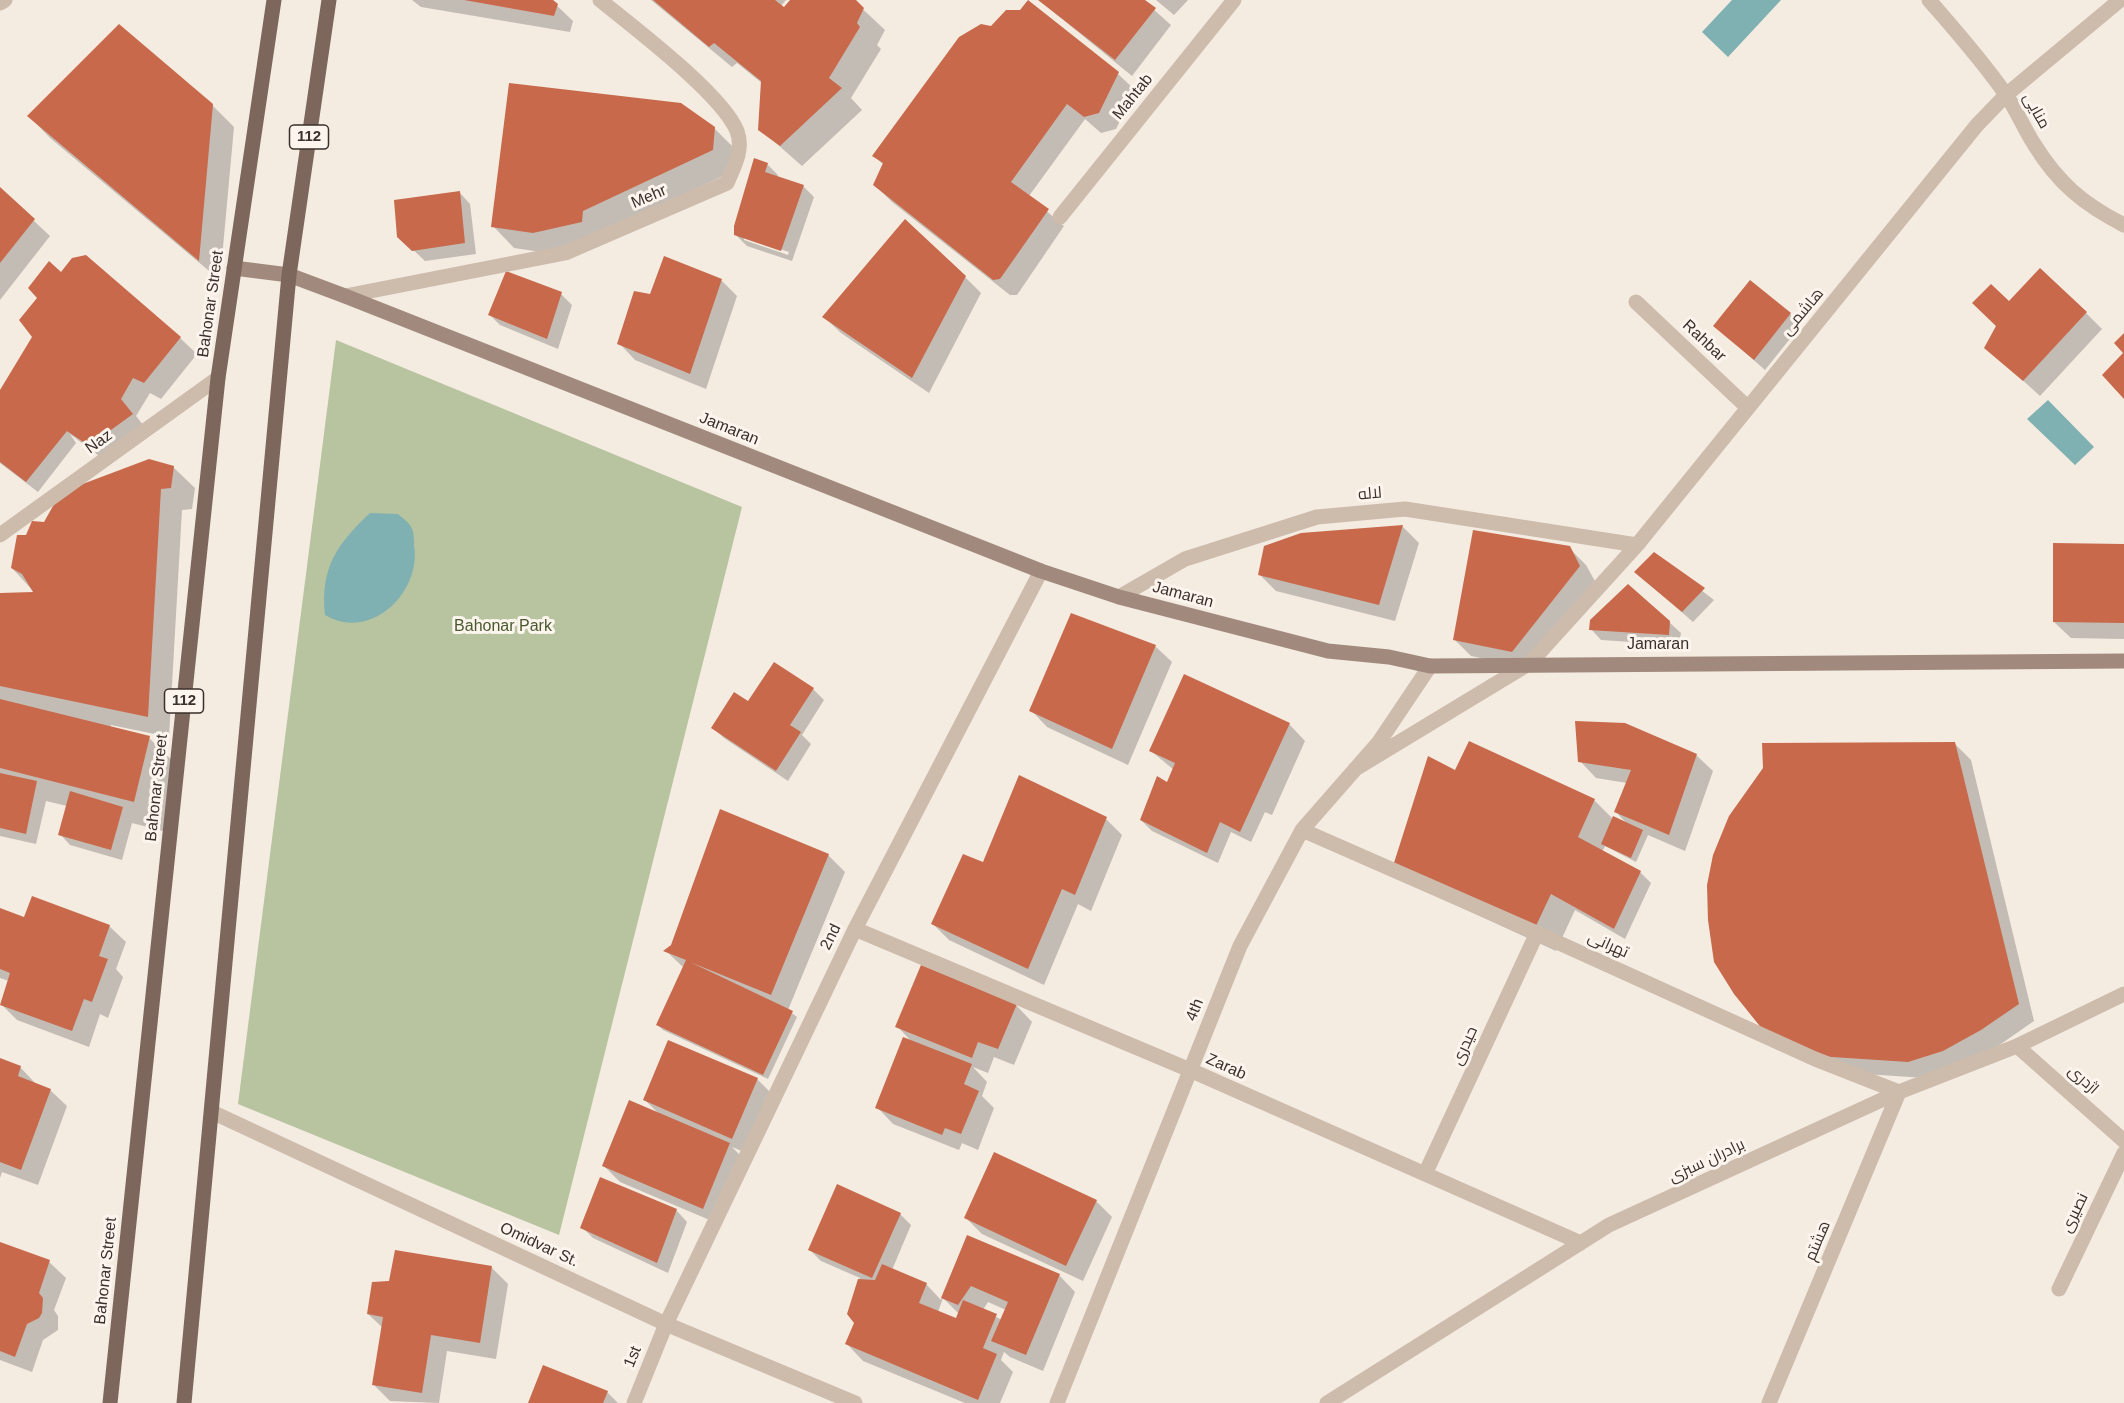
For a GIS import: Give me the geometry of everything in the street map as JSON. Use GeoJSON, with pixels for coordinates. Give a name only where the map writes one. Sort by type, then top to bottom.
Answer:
{"type":"FeatureCollection","features":[{"type":"Feature","properties":{"kind":"main road","name":"Bahonar Street"},"geometry":{"type":"LineString","coordinates":[[110,1403],[219,378],[274,0]]}},
{"type":"Feature","properties":{"kind":"main road","name":"112"},"geometry":{"type":"LineString","coordinates":[[184,1403],[289,275],[328,0]]}},
{"type":"Feature","properties":{"kind":"main road","name":"Jamaran"},"geometry":{"type":"LineString","coordinates":[[234,268],[289,275],[345,296],[1041,571],[1119,597],[1328,651],[1389,657],[1430,666],[1530,663],[2124,661]]}},
{"type":"Feature","properties":{"kind":"street"},"geometry":{"type":"LineString","coordinates":[[0,3],[5,0]]}},
{"type":"Feature","properties":{"kind":"street","name":"Mehr"},"geometry":{"type":"LineString","coordinates":[[345,296],[565,253],[727,183],[739,156],[737,131],[717,102],[600,0]]}},
{"type":"Feature","properties":{"kind":"street","name":"Mahtab"},"geometry":{"type":"LineString","coordinates":[[1060,217],[1234,0]]}},
{"type":"Feature","properties":{"kind":"street","name":"منایی"},"geometry":{"type":"LineString","coordinates":[[1929,0],[1969,45],[2006,94],[2033,143],[2054,172],[2091,208],[2124,225]]}},
{"type":"Feature","properties":{"kind":"street","name":"هاشمی"},"geometry":{"type":"LineString","coordinates":[[1355,769],[1530,663],[1637,545],[1977,125],[2006,94],[2121,0]]}},
{"type":"Feature","properties":{"kind":"street","name":"Rahbar"},"geometry":{"type":"LineString","coordinates":[[1636,302],[1747,407]]}},
{"type":"Feature","properties":{"kind":"street","name":"Naz"},"geometry":{"type":"LineString","coordinates":[[0,535],[219,378]]}},
{"type":"Feature","properties":{"kind":"street","name":"لاله"},"geometry":{"type":"LineString","coordinates":[[1119,597],[1185,559],[1317,517],[1405,509],[1637,545]]}},
{"type":"Feature","properties":{"kind":"street","name":"2nd"},"geometry":{"type":"LineString","coordinates":[[666,1324],[855,929],[1041,571]]}},
{"type":"Feature","properties":{"kind":"street","name":"4th"},"geometry":{"type":"LineString","coordinates":[[1057,1403],[1240,945],[1302,830],[1379,742],[1430,666]]}},
{"type":"Feature","properties":{"kind":"street","name":"تهرانی"},"geometry":{"type":"LineString","coordinates":[[1302,830],[1815,1059],[1899,1092]]}},
{"type":"Feature","properties":{"kind":"street","name":"Zarab"},"geometry":{"type":"LineString","coordinates":[[855,929],[1190,1070],[1581,1243]]}},
{"type":"Feature","properties":{"kind":"street","name":"حیدری"},"geometry":{"type":"LineString","coordinates":[[1425,1174],[1537,933]]}},
{"type":"Feature","properties":{"kind":"street","name":"برادران سبزی"},"geometry":{"type":"LineString","coordinates":[[1327,1403],[1609,1225],[1899,1092],[2017,1046],[2124,994]]}},
{"type":"Feature","properties":{"kind":"street","name":"اژدری"},"geometry":{"type":"LineString","coordinates":[[2017,1046],[2124,1141]]}},
{"type":"Feature","properties":{"kind":"street","name":"هشتم"},"geometry":{"type":"LineString","coordinates":[[1769,1403],[1899,1092]]}},
{"type":"Feature","properties":{"kind":"street","name":"Omidvar St."},"geometry":{"type":"LineString","coordinates":[[212,1112],[666,1324],[855,1403]]}},
{"type":"Feature","properties":{"kind":"street","name":"نصیری"},"geometry":{"type":"LineString","coordinates":[[2059,1289],[2124,1154]]}},
{"type":"Feature","properties":{"kind":"street","name":"1st"},"geometry":{"type":"LineString","coordinates":[[634,1403],[666,1324]]}},
{"type":"Feature","properties":{"kind":"green space","name":"Bahonar Park"},"geometry":{"type":"Polygon","coordinates":[[[336,340],[742,507],[559,1235],[238,1104],[336,340]]]}},
{"type":"Feature","properties":{"kind":"water"},"geometry":{"type":"Polygon","coordinates":[[[1732,0],[1781,0],[1728,57],[1702,32],[1732,0]]]}},
{"type":"Feature","properties":{"kind":"water"},"geometry":{"type":"Polygon","coordinates":[[[2048,400],[2094,447],[2075,465],[2027,419],[2048,400]]]}},
{"type":"Feature","properties":{"kind":"water"},"geometry":{"type":"Polygon","coordinates":[[[370,513],[398,514],[409,523],[414,536],[414,563],[410,580],[401,595],[389,608],[375,617],[359,622],[342,622],[325,615],[324,598],[328,570],[348,535],[370,513]]]}},
{"type":"Feature","properties":{"kind":"building"},"geometry":{"type":"Polygon","coordinates":[[[464,0],[553,0],[558,4],[554,16],[464,0]]]}},
{"type":"Feature","properties":{"kind":"building"},"geometry":{"type":"Polygon","coordinates":[[[653,0],[775,0],[784,7],[790,0],[856,0],[864,8],[857,23],[860,27],[829,78],[842,88],[780,146],[758,130],[761,81],[714,43],[709,47],[653,0]]]}},
{"type":"Feature","properties":{"kind":"building"},"geometry":{"type":"Polygon","coordinates":[[[1028,0],[1119,72],[1099,113],[1084,117],[1067,104],[1011,182],[1049,209],[1000,279],[993,280],[873,185],[883,163],[872,156],[959,37],[981,24],[991,26],[1006,10],[1020,10],[1028,0]]]}},
{"type":"Feature","properties":{"kind":"building"},"geometry":{"type":"Polygon","coordinates":[[[1038,0],[1145,0],[1156,8],[1115,60],[1038,0]]]}},
{"type":"Feature","properties":{"kind":"building"},"geometry":{"type":"Polygon","coordinates":[[[119,24],[213,104],[199,261],[27,116],[119,24]]]}},
{"type":"Feature","properties":{"kind":"building"},"geometry":{"type":"Polygon","coordinates":[[[509,83],[681,103],[715,127],[713,150],[583,211],[582,222],[533,233],[491,227],[509,83]]]}},
{"type":"Feature","properties":{"kind":"building"},"geometry":{"type":"Polygon","coordinates":[[[754,158],[768,163],[765,172],[804,185],[781,251],[734,235],[734,226],[754,158]]]}},
{"type":"Feature","properties":{"kind":"building"},"geometry":{"type":"Polygon","coordinates":[[[0,187],[35,219],[0,263],[0,187]]]}},
{"type":"Feature","properties":{"kind":"building"},"geometry":{"type":"Polygon","coordinates":[[[460,191],[465,243],[412,251],[397,237],[394,200],[460,191]]]}},
{"type":"Feature","properties":{"kind":"building"},"geometry":{"type":"Polygon","coordinates":[[[905,219],[966,276],[912,378],[822,317],[905,219]]]}},
{"type":"Feature","properties":{"kind":"building"},"geometry":{"type":"Polygon","coordinates":[[[86,255],[181,337],[144,383],[133,378],[121,399],[133,414],[89,446],[67,431],[26,482],[0,462],[0,390],[32,337],[19,320],[37,298],[28,288],[49,261],[61,272],[72,258],[86,255]]]}},
{"type":"Feature","properties":{"kind":"building"},"geometry":{"type":"Polygon","coordinates":[[[664,256],[722,279],[690,374],[617,344],[634,291],[650,294],[664,256]]]}},
{"type":"Feature","properties":{"kind":"building"},"geometry":{"type":"Polygon","coordinates":[[[2040,268],[2087,312],[2023,381],[1984,348],[1996,326],[1972,303],[1991,284],[2009,301],[2040,268]]]}},
{"type":"Feature","properties":{"kind":"building"},"geometry":{"type":"Polygon","coordinates":[[[506,271],[562,292],[547,339],[488,315],[506,271]]]}},
{"type":"Feature","properties":{"kind":"building"},"geometry":{"type":"Polygon","coordinates":[[[1750,280],[1791,313],[1754,360],[1713,326],[1750,280]]]}},
{"type":"Feature","properties":{"kind":"building"},"geometry":{"type":"Polygon","coordinates":[[[2124,333],[2124,399],[2102,375],[2123,353],[2114,343],[2124,333]]]}},
{"type":"Feature","properties":{"kind":"building"},"geometry":{"type":"Polygon","coordinates":[[[149,459],[174,466],[171,488],[161,489],[148,717],[0,686],[0,593],[33,592],[22,574],[11,568],[17,535],[26,535],[32,521],[44,522],[57,499],[80,485],[149,459]]]}},
{"type":"Feature","properties":{"kind":"building"},"geometry":{"type":"Polygon","coordinates":[[[1403,525],[1379,605],[1258,575],[1264,546],[1301,533],[1403,525]]]}},
{"type":"Feature","properties":{"kind":"building"},"geometry":{"type":"Polygon","coordinates":[[[1473,530],[1570,546],[1580,566],[1512,652],[1453,640],[1473,530]]]}},
{"type":"Feature","properties":{"kind":"building"},"geometry":{"type":"Polygon","coordinates":[[[2053,543],[2124,544],[2124,623],[2053,622],[2053,543]]]}},
{"type":"Feature","properties":{"kind":"building"},"geometry":{"type":"Polygon","coordinates":[[[1654,552],[1705,588],[1682,612],[1634,572],[1654,552]]]}},
{"type":"Feature","properties":{"kind":"building"},"geometry":{"type":"Polygon","coordinates":[[[1628,584],[1670,621],[1669,635],[1589,630],[1590,620],[1628,584]]]}},
{"type":"Feature","properties":{"kind":"building"},"geometry":{"type":"Polygon","coordinates":[[[1071,613],[1156,645],[1112,749],[1029,711],[1071,613]]]}},
{"type":"Feature","properties":{"kind":"building"},"geometry":{"type":"Polygon","coordinates":[[[774,662],[814,688],[790,725],[801,732],[776,771],[711,728],[734,692],[748,701],[774,662]]]}},
{"type":"Feature","properties":{"kind":"building"},"geometry":{"type":"Polygon","coordinates":[[[1184,674],[1290,723],[1240,832],[1220,822],[1207,853],[1140,820],[1157,776],[1167,782],[1175,763],[1149,751],[1184,674]]]}},
{"type":"Feature","properties":{"kind":"building"},"geometry":{"type":"Polygon","coordinates":[[[0,699],[150,736],[134,802],[0,768],[0,699]]]}},
{"type":"Feature","properties":{"kind":"building"},"geometry":{"type":"Polygon","coordinates":[[[1575,721],[1625,723],[1697,754],[1669,835],[1614,812],[1631,770],[1578,762],[1575,721]]]}},
{"type":"Feature","properties":{"kind":"building"},"geometry":{"type":"Polygon","coordinates":[[[1469,741],[1595,799],[1578,837],[1641,871],[1614,929],[1551,894],[1534,930],[1393,866],[1428,756],[1455,770],[1469,741]]]}},
{"type":"Feature","properties":{"kind":"building"},"geometry":{"type":"Polygon","coordinates":[[[1955,742],[2019,1004],[1981,1030],[1943,1051],[1908,1062],[1817,1056],[1763,1030],[1734,994],[1714,962],[1708,920],[1707,885],[1713,855],[1729,816],[1763,768],[1762,743],[1955,742]]]}},
{"type":"Feature","properties":{"kind":"building"},"geometry":{"type":"Polygon","coordinates":[[[0,773],[37,781],[26,834],[0,828],[0,773]]]}},
{"type":"Feature","properties":{"kind":"building"},"geometry":{"type":"Polygon","coordinates":[[[1019,775],[1107,817],[1075,895],[1062,889],[1028,969],[931,924],[963,854],[983,862],[1019,775]]]}},
{"type":"Feature","properties":{"kind":"building"},"geometry":{"type":"Polygon","coordinates":[[[70,791],[123,807],[111,850],[58,835],[70,791]]]}},
{"type":"Feature","properties":{"kind":"building"},"geometry":{"type":"Polygon","coordinates":[[[720,809],[829,854],[771,995],[690,962],[793,1011],[763,1075],[656,1025],[686,960],[663,951],[671,945],[720,809]]]}},
{"type":"Feature","properties":{"kind":"building"},"geometry":{"type":"Polygon","coordinates":[[[1613,816],[1643,830],[1631,858],[1601,844],[1613,816]]]}},
{"type":"Feature","properties":{"kind":"building"},"geometry":{"type":"Polygon","coordinates":[[[32,896],[110,925],[99,956],[108,959],[92,1002],[84,999],[72,1031],[0,1005],[10,973],[0,969],[0,908],[24,917],[32,896]]]}},
{"type":"Feature","properties":{"kind":"building"},"geometry":{"type":"Polygon","coordinates":[[[921,965],[1017,1004],[998,1049],[978,1042],[972,1058],[895,1027],[921,965]]]}},
{"type":"Feature","properties":{"kind":"building"},"geometry":{"type":"Polygon","coordinates":[[[903,1037],[972,1064],[964,1084],[979,1091],[961,1134],[945,1128],[942,1135],[875,1108],[903,1037]]]}},
{"type":"Feature","properties":{"kind":"building"},"geometry":{"type":"Polygon","coordinates":[[[668,1040],[758,1078],[732,1139],[643,1100],[668,1040]]]}},
{"type":"Feature","properties":{"kind":"building"},"geometry":{"type":"Polygon","coordinates":[[[0,1058],[21,1066],[18,1076],[51,1089],[21,1170],[0,1162],[0,1058]]]}},
{"type":"Feature","properties":{"kind":"building"},"geometry":{"type":"Polygon","coordinates":[[[629,1100],[730,1143],[703,1209],[602,1166],[629,1100]]]}},
{"type":"Feature","properties":{"kind":"building"},"geometry":{"type":"Polygon","coordinates":[[[994,1152],[1097,1200],[1066,1266],[964,1218],[994,1152]]]}},
{"type":"Feature","properties":{"kind":"building"},"geometry":{"type":"Polygon","coordinates":[[[600,1177],[677,1209],[657,1263],[580,1228],[600,1177]]]}},
{"type":"Feature","properties":{"kind":"building"},"geometry":{"type":"Polygon","coordinates":[[[837,1184],[901,1213],[872,1278],[808,1250],[837,1184]]]}},
{"type":"Feature","properties":{"kind":"building"},"geometry":{"type":"Polygon","coordinates":[[[967,1235],[1060,1274],[1026,1355],[991,1341],[1008,1302],[971,1286],[958,1305],[941,1298],[967,1235]]]}},
{"type":"Feature","properties":{"kind":"building"},"geometry":{"type":"Polygon","coordinates":[[[0,1242],[50,1260],[39,1293],[43,1298],[42,1313],[39,1318],[27,1324],[15,1357],[0,1351],[0,1242]]]}},
{"type":"Feature","properties":{"kind":"building"},"geometry":{"type":"Polygon","coordinates":[[[395,1250],[492,1266],[480,1343],[431,1335],[422,1393],[372,1385],[383,1317],[367,1314],[372,1282],[389,1281],[395,1250]]]}},
{"type":"Feature","properties":{"kind":"building"},"geometry":{"type":"Polygon","coordinates":[[[882,1264],[927,1283],[919,1303],[956,1318],[963,1300],[997,1314],[983,1348],[997,1354],[978,1400],[845,1344],[854,1323],[847,1314],[858,1279],[875,1280],[882,1264]]]}},
{"type":"Feature","properties":{"kind":"building"},"geometry":{"type":"Polygon","coordinates":[[[543,1365],[608,1391],[603,1403],[528,1403],[543,1365]]]}}]}
